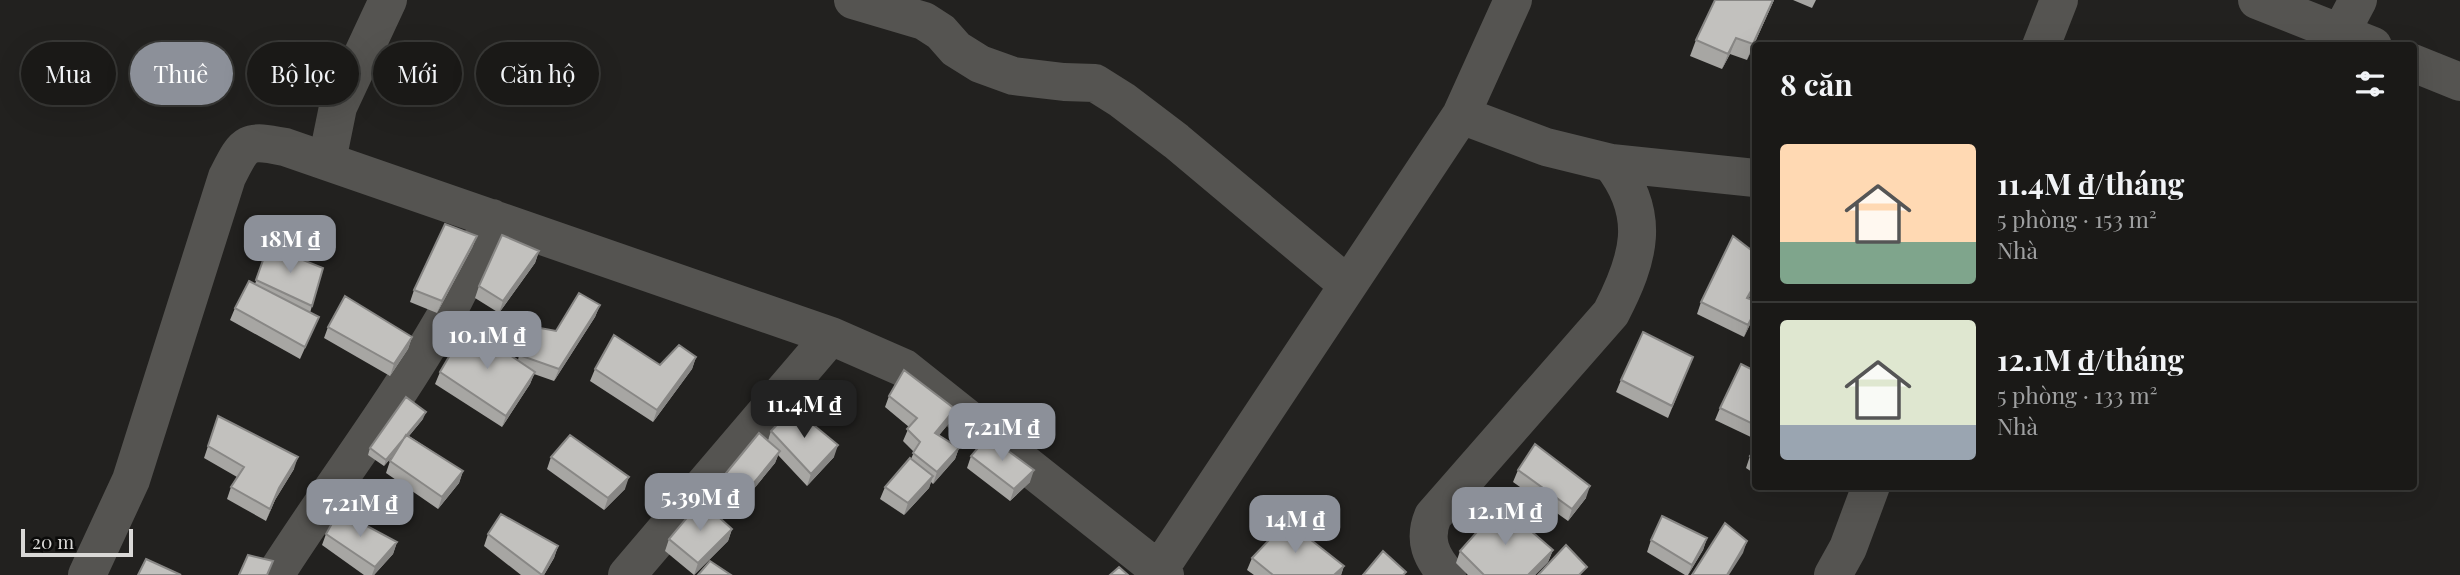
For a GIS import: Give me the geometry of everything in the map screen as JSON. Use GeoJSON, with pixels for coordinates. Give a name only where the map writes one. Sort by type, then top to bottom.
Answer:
{"type":"FeatureCollection","features":[{"type":"Feature","properties":{"kind":"street"},"geometry":{"type":"LineString","coordinates":[[327,161],[338,107],[388,0]]}},
{"type":"Feature","properties":{"kind":"street"},"geometry":{"type":"LineString","coordinates":[[853,0],[924,21],[941,32],[956,49],[980,64],[1002,72],[1036,80],[1095,83],[1176,141],[1348,285]]}},
{"type":"Feature","properties":{"kind":"street"},"geometry":{"type":"LineString","coordinates":[[88,575],[131,480],[227,177],[241,150],[248,144],[261,142],[327,161],[831,336],[904,368],[1162,573],[1461,115],[1513,0]]}},
{"type":"Feature","properties":{"kind":"street"},"geometry":{"type":"LineString","coordinates":[[2043,42],[2059,0]]}},
{"type":"Feature","properties":{"kind":"street"},"geometry":{"type":"LineString","coordinates":[[2257,0],[2357,26]]}},
{"type":"Feature","properties":{"kind":"street"},"geometry":{"type":"LineString","coordinates":[[2417,65],[2460,82]]}},
{"type":"Feature","properties":{"kind":"street"},"geometry":{"type":"LineString","coordinates":[[1461,115],[1546,147],[1611,163],[1752,178]]}},
{"type":"Feature","properties":{"kind":"street"},"geometry":{"type":"LineString","coordinates":[[1447,575],[1433,559],[1429,545],[1428,528],[1433,516],[1611,313],[1635,260],[1638,220],[1632,195],[1611,163]]}},
{"type":"Feature","properties":{"kind":"street"},"geometry":{"type":"LineString","coordinates":[[275,575],[345,473],[444,318],[492,218]]}},
{"type":"Feature","properties":{"kind":"street"},"geometry":{"type":"LineString","coordinates":[[627,575],[831,336]]}},
{"type":"Feature","properties":{"kind":"street"},"geometry":{"type":"LineString","coordinates":[[1833,575],[1848,548],[1870,490]]}},
{"type":"Feature","properties":{"kind":"building"},"geometry":{"type":"Polygon","coordinates":[[[1715,0],[1773,0],[1752,44],[1736,38],[1728,54],[1696,40],[1715,0]]]}},
{"type":"Feature","properties":{"kind":"building"},"geometry":{"type":"Polygon","coordinates":[[[445,224],[477,236],[442,301],[414,290],[445,224]]]}},
{"type":"Feature","properties":{"kind":"building"},"geometry":{"type":"Polygon","coordinates":[[[502,235],[539,251],[503,301],[479,286],[502,235]]]}},
{"type":"Feature","properties":{"kind":"building"},"geometry":{"type":"Polygon","coordinates":[[[1733,236],[1752,251],[1752,289],[1747,298],[1752,300],[1752,317],[1748,325],[1701,302],[1733,236]]]}},
{"type":"Feature","properties":{"kind":"building"},"geometry":{"type":"Polygon","coordinates":[[[268,246],[323,268],[312,306],[256,280],[268,246]]]}},
{"type":"Feature","properties":{"kind":"building"},"geometry":{"type":"Polygon","coordinates":[[[249,281],[319,317],[305,347],[235,308],[249,281]]]}},
{"type":"Feature","properties":{"kind":"building"},"geometry":{"type":"Polygon","coordinates":[[[579,293],[600,305],[559,369],[519,355],[535,327],[556,331],[579,293]]]}},
{"type":"Feature","properties":{"kind":"building"},"geometry":{"type":"Polygon","coordinates":[[[345,296],[412,337],[394,364],[328,327],[345,296]]]}},
{"type":"Feature","properties":{"kind":"building"},"geometry":{"type":"Polygon","coordinates":[[[467,326],[535,372],[506,416],[440,372],[467,326]]]}},
{"type":"Feature","properties":{"kind":"building"},"geometry":{"type":"Polygon","coordinates":[[[1643,332],[1693,357],[1672,406],[1621,380],[1643,332]]]}},
{"type":"Feature","properties":{"kind":"building"},"geometry":{"type":"Polygon","coordinates":[[[614,335],[660,365],[679,345],[696,357],[657,410],[595,369],[614,335]]]}},
{"type":"Feature","properties":{"kind":"building"},"geometry":{"type":"Polygon","coordinates":[[[1741,364],[1752,370],[1752,424],[1720,408],[1741,364]]]}},
{"type":"Feature","properties":{"kind":"building"},"geometry":{"type":"Polygon","coordinates":[[[904,370],[955,409],[935,433],[959,448],[937,472],[913,453],[920,442],[907,429],[917,418],[889,396],[904,370]]]}},
{"type":"Feature","properties":{"kind":"building"},"geometry":{"type":"Polygon","coordinates":[[[406,397],[426,412],[386,460],[370,448],[406,397]]]}},
{"type":"Feature","properties":{"kind":"building"},"geometry":{"type":"Polygon","coordinates":[[[793,408],[838,445],[811,474],[771,431],[793,408]]]}},
{"type":"Feature","properties":{"kind":"building"},"geometry":{"type":"Polygon","coordinates":[[[218,416],[298,457],[270,509],[231,487],[244,467],[208,446],[218,416]]]}},
{"type":"Feature","properties":{"kind":"building"},"geometry":{"type":"Polygon","coordinates":[[[759,433],[780,451],[739,501],[718,483],[759,433]]]}},
{"type":"Feature","properties":{"kind":"building"},"geometry":{"type":"Polygon","coordinates":[[[406,435],[463,471],[442,497],[390,461],[406,435]]]}},
{"type":"Feature","properties":{"kind":"building"},"geometry":{"type":"Polygon","coordinates":[[[570,435],[629,477],[608,498],[551,457],[570,435]]]}},
{"type":"Feature","properties":{"kind":"building"},"geometry":{"type":"Polygon","coordinates":[[[988,436],[1034,470],[1014,489],[971,456],[988,436]]]}},
{"type":"Feature","properties":{"kind":"building"},"geometry":{"type":"Polygon","coordinates":[[[1535,444],[1590,486],[1572,509],[1518,470],[1535,444]]]}},
{"type":"Feature","properties":{"kind":"building"},"geometry":{"type":"Polygon","coordinates":[[[910,458],[933,476],[908,503],[885,487],[910,458]]]}},
{"type":"Feature","properties":{"kind":"building"},"geometry":{"type":"Polygon","coordinates":[[[701,501],[732,529],[698,563],[669,539],[701,501]]]}},
{"type":"Feature","properties":{"kind":"building"},"geometry":{"type":"Polygon","coordinates":[[[1501,505],[1553,550],[1528,575],[1484,575],[1460,551],[1501,505]]]}},
{"type":"Feature","properties":{"kind":"building"},"geometry":{"type":"Polygon","coordinates":[[[339,511],[397,542],[375,567],[326,534],[339,511]]]}},
{"type":"Feature","properties":{"kind":"building"},"geometry":{"type":"Polygon","coordinates":[[[501,514],[558,546],[542,575],[488,534],[501,514]]]}},
{"type":"Feature","properties":{"kind":"building"},"geometry":{"type":"Polygon","coordinates":[[[1662,516],[1707,538],[1692,565],[1651,540],[1662,516]]]}},
{"type":"Feature","properties":{"kind":"building"},"geometry":{"type":"Polygon","coordinates":[[[1287,521],[1344,566],[1334,575],[1273,575],[1252,558],[1287,521]]]}},
{"type":"Feature","properties":{"kind":"building"},"geometry":{"type":"Polygon","coordinates":[[[1725,523],[1747,541],[1727,575],[1692,575],[1725,523]]]}},
{"type":"Feature","properties":{"kind":"building"},"geometry":{"type":"Polygon","coordinates":[[[1566,545],[1587,567],[1579,575],[1538,575],[1566,545]]]}},
{"type":"Feature","properties":{"kind":"building"},"geometry":{"type":"Polygon","coordinates":[[[1383,551],[1406,572],[1403,575],[1363,575],[1383,551]]]}},
{"type":"Feature","properties":{"kind":"building"},"geometry":{"type":"Polygon","coordinates":[[[248,555],[273,561],[267,575],[239,575],[248,555]]]}},
{"type":"Feature","properties":{"kind":"building"},"geometry":{"type":"Polygon","coordinates":[[[146,559],[181,575],[138,575],[146,559]]]}},
{"type":"Feature","properties":{"kind":"building"},"geometry":{"type":"Polygon","coordinates":[[[710,561],[731,575],[698,575],[710,561]]]}},
{"type":"Feature","properties":{"kind":"building"},"geometry":{"type":"Polygon","coordinates":[[[1119,567],[1128,575],[1110,575],[1119,567]]]}}]}
